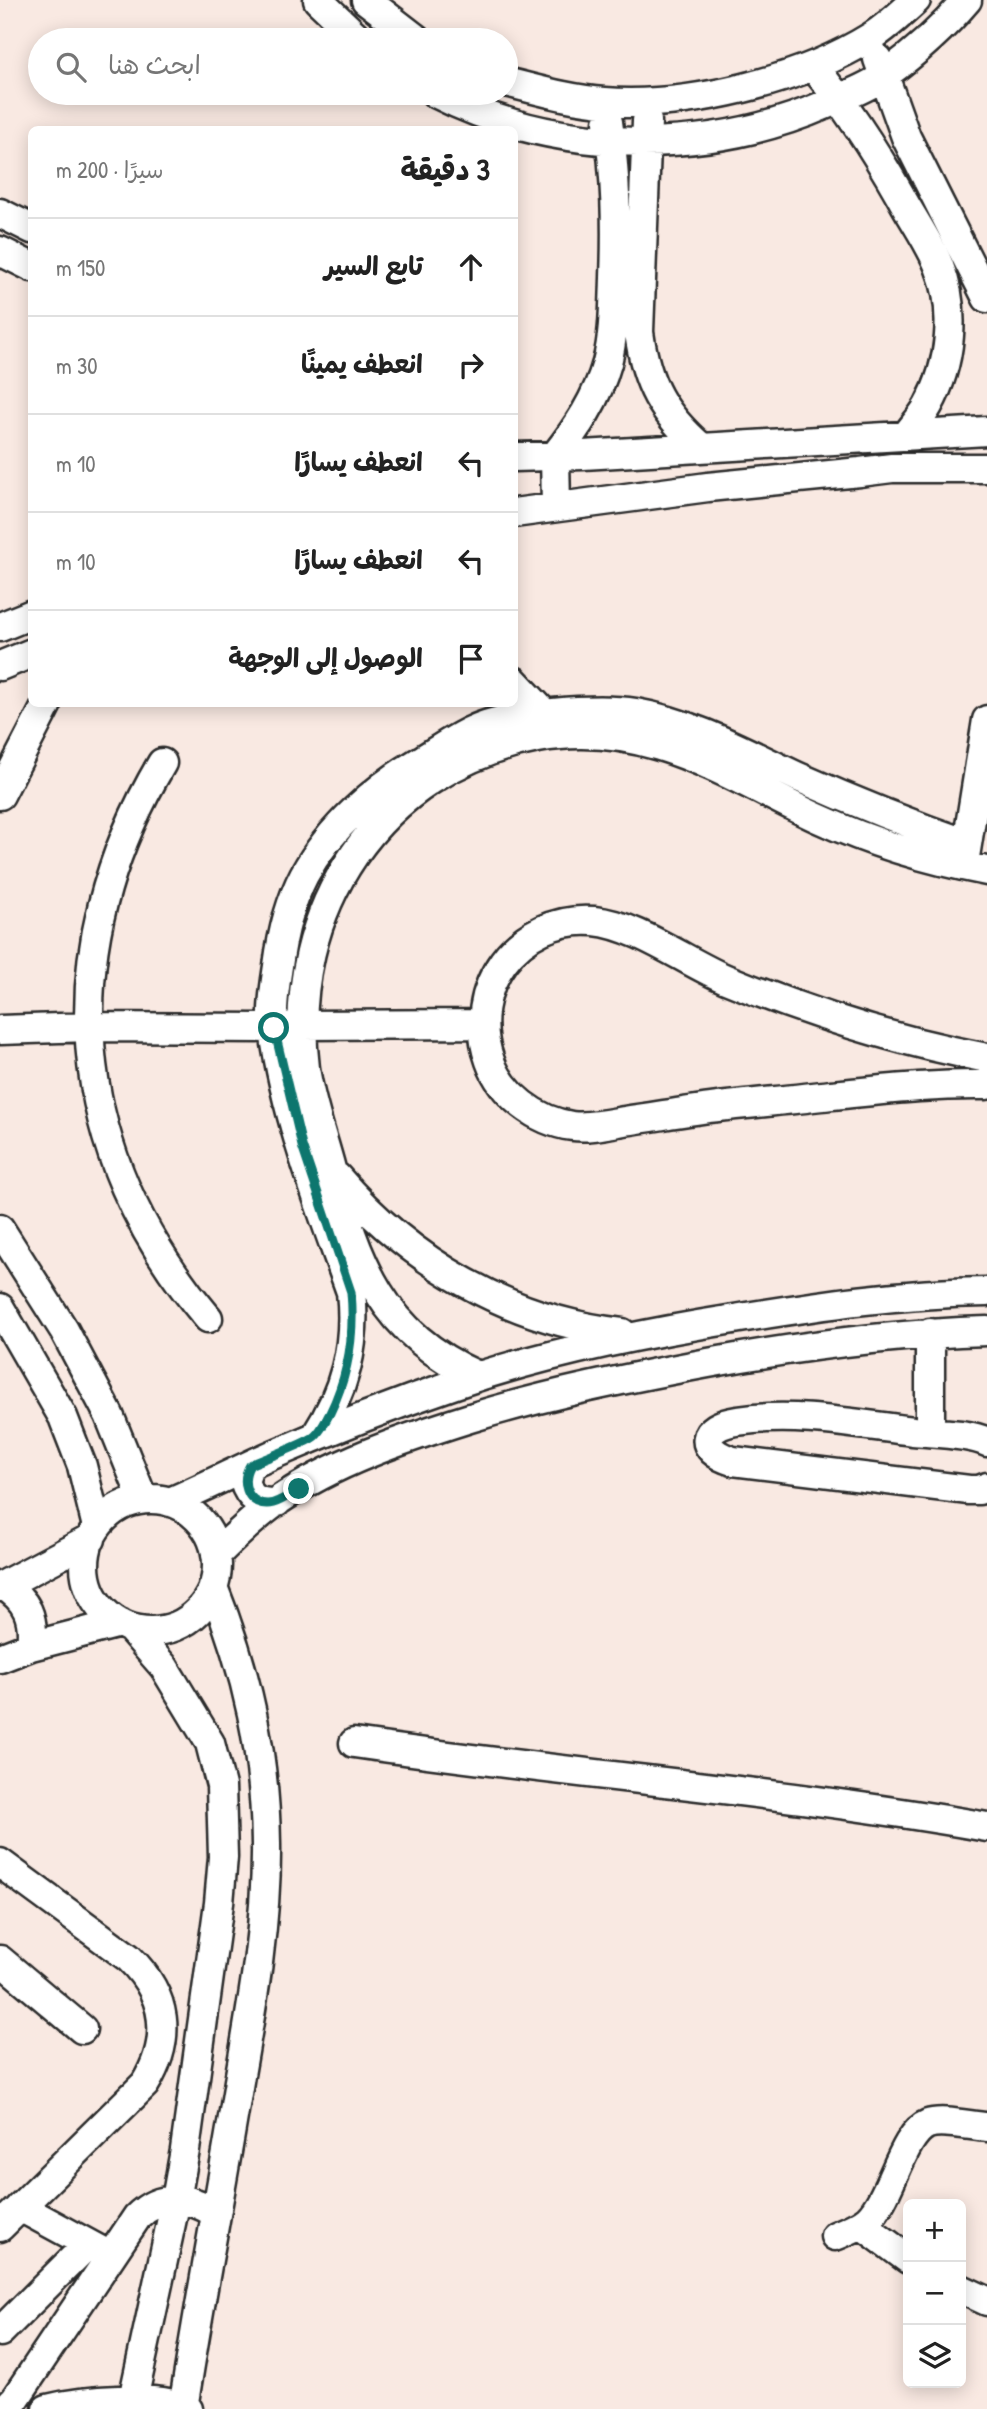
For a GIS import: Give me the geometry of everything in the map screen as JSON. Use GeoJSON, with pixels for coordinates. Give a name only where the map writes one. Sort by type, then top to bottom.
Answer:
{"type":"FeatureCollection","features":[{"type":"Feature","properties":{"kind":"street"},"geometry":{"type":"LineString","coordinates":[[318,0],[347,28]]}},
{"type":"Feature","properties":{"kind":"street"},"geometry":{"type":"LineString","coordinates":[[366,0],[399,28]]}},
{"type":"Feature","properties":{"kind":"street"},"geometry":{"type":"LineString","coordinates":[[518,85],[605,102],[648,102],[732,91],[813,66],[872,36],[916,0]]}},
{"type":"Feature","properties":{"kind":"street"},"geometry":{"type":"LineString","coordinates":[[459,105],[513,125],[564,135],[646,141],[697,139],[745,132],[792,119],[883,76],[967,0]]}},
{"type":"Feature","properties":{"kind":"street"},"geometry":{"type":"LineString","coordinates":[[872,36],[883,76],[906,137],[987,298]]}},
{"type":"Feature","properties":{"kind":"street"},"geometry":{"type":"LineString","coordinates":[[813,66],[879,158],[939,266],[948,301],[949,338],[942,373],[927,407],[906,436]]}},
{"type":"Feature","properties":{"kind":"street"},"geometry":{"type":"LineString","coordinates":[[556,507],[555,456],[577,429],[594,398],[607,364],[614,330],[618,212],[605,102]]}},
{"type":"Feature","properties":{"kind":"street"},"geometry":{"type":"LineString","coordinates":[[648,102],[639,332],[643,359],[651,385],[664,409],[681,430],[702,448]]}},
{"type":"Feature","properties":{"kind":"street"},"geometry":{"type":"LineString","coordinates":[[0,213],[28,227]]}},
{"type":"Feature","properties":{"kind":"street"},"geometry":{"type":"LineString","coordinates":[[0,251],[28,265]]}},
{"type":"Feature","properties":{"kind":"street"},"geometry":{"type":"LineString","coordinates":[[518,457],[987,431]]}},
{"type":"Feature","properties":{"kind":"street"},"geometry":{"type":"LineString","coordinates":[[518,512],[727,485],[892,468],[987,468]]}},
{"type":"Feature","properties":{"kind":"street"},"geometry":{"type":"LineString","coordinates":[[0,666],[28,655]]}},
{"type":"Feature","properties":{"kind":"street"},"geometry":{"type":"LineString","coordinates":[[518,685],[545,714]]}},
{"type":"Feature","properties":{"kind":"street"},"geometry":{"type":"LineString","coordinates":[[0,795],[45,707]]}},
{"type":"Feature","properties":{"kind":"street"},"geometry":{"type":"LineString","coordinates":[[315,1437],[337,1399],[345,1378],[353,1334],[352,1302],[302,1146],[274,1028],[276,978],[291,907],[304,875],[340,828],[392,777],[477,716],[505,720],[545,714],[603,711],[636,713],[710,736],[904,822],[972,860]]}},
{"type":"Feature","properties":{"kind":"street"},"geometry":{"type":"LineString","coordinates":[[972,860],[987,720]]}},
{"type":"Feature","properties":{"kind":"street"},"geometry":{"type":"LineString","coordinates":[[478,1377],[425,1347],[381,1299],[353,1237],[313,1108],[305,1068],[302,1025],[305,980],[315,934],[335,885],[364,840],[382,820],[421,786],[465,761],[514,743],[562,735],[600,735],[658,744],[716,767],[790,805],[849,831],[901,849],[972,860]]}},
{"type":"Feature","properties":{"kind":"street"},"geometry":{"type":"LineString","coordinates":[[162,763],[128,824],[105,889],[92,957],[89,1027],[97,1097],[116,1166],[158,1251],[208,1318]]}},
{"type":"Feature","properties":{"kind":"street"},"geometry":{"type":"LineString","coordinates":[[987,1058],[908,1041],[814,1013],[722,977],[630,931],[597,921],[563,923],[538,932],[517,946],[495,974],[488,989],[482,1024],[484,1045],[501,1084],[532,1112],[551,1121],[572,1126],[593,1126],[709,1108],[927,1085],[987,1085]]}},
{"type":"Feature","properties":{"kind":"street"},"geometry":{"type":"LineString","coordinates":[[0,1030],[482,1024]]}},
{"type":"Feature","properties":{"kind":"street"},"geometry":{"type":"LineString","coordinates":[[332,1171],[353,1196],[392,1233],[426,1260],[454,1277],[502,1301],[540,1315],[575,1325],[639,1335]]}},
{"type":"Feature","properties":{"kind":"street"},"geometry":{"type":"LineString","coordinates":[[0,1658],[31,1646],[125,1626],[158,1631],[182,1623],[202,1607],[214,1587],[217,1566],[214,1543],[201,1522],[182,1506],[157,1501],[64,1329],[1,1229]]}},
{"type":"Feature","properties":{"kind":"street"},"geometry":{"type":"LineString","coordinates":[[1,1586],[94,1533],[117,1508],[157,1501],[373,1413],[549,1354],[639,1335],[856,1300],[987,1292]]}},
{"type":"Feature","properties":{"kind":"street"},"geometry":{"type":"LineString","coordinates":[[0,1308],[63,1416],[82,1466],[94,1533],[86,1567],[87,1580],[99,1605],[125,1626],[164,1667],[209,1743],[220,1786],[223,1857],[219,1903],[185,2150],[133,2405]]}},
{"type":"Feature","properties":{"kind":"street"},"geometry":{"type":"LineString","coordinates":[[216,1555],[276,1502],[348,1462],[387,1446],[505,1408],[594,1385],[766,1353],[835,1342],[987,1331]]}},
{"type":"Feature","properties":{"kind":"street"},"geometry":{"type":"LineString","coordinates":[[930,1334],[930,1432]]}},
{"type":"Feature","properties":{"kind":"street"},"geometry":{"type":"LineString","coordinates":[[987,1443],[974,1438],[930,1432],[809,1420],[758,1419],[739,1420],[718,1427],[708,1437],[707,1445],[712,1453],[733,1461],[969,1490],[987,1487]]}},
{"type":"Feature","properties":{"kind":"street"},"geometry":{"type":"LineString","coordinates":[[250,1465],[244,1481],[251,1497],[259,1502],[276,1502]]}},
{"type":"Feature","properties":{"kind":"street"},"geometry":{"type":"LineString","coordinates":[[1,1586],[15,1592],[28,1610],[33,1631],[31,1646]]}},
{"type":"Feature","properties":{"kind":"street"},"geometry":{"type":"LineString","coordinates":[[47,2409],[85,2402],[185,2408],[256,1985],[266,1847],[254,1717],[244,1674],[214,1587]]}},
{"type":"Feature","properties":{"kind":"street"},"geometry":{"type":"LineString","coordinates":[[354,1743],[910,1813],[987,1827]]}},
{"type":"Feature","properties":{"kind":"street"},"geometry":{"type":"LineString","coordinates":[[0,1863],[129,1958],[149,1980],[160,2008],[163,2039],[154,2071],[145,2084],[0,2227]]}},
{"type":"Feature","properties":{"kind":"street"},"geometry":{"type":"LineString","coordinates":[[0,1960],[82,2029]]}},
{"type":"Feature","properties":{"kind":"street"},"geometry":{"type":"LineString","coordinates":[[160,2008],[204,2012]]}},
{"type":"Feature","properties":{"kind":"street"},"geometry":{"type":"LineString","coordinates":[[154,2071],[194,2078]]}},
{"type":"Feature","properties":{"kind":"street"},"geometry":{"type":"LineString","coordinates":[[835,2236],[869,2218],[878,2206],[910,2141],[921,2128],[937,2122],[987,2127]]}},
{"type":"Feature","properties":{"kind":"street"},"geometry":{"type":"LineString","coordinates":[[185,2150],[201,2154],[227,2153]]}},
{"type":"Feature","properties":{"kind":"street"},"geometry":{"type":"LineString","coordinates":[[0,2332],[100,2250],[145,2209],[165,2200],[176,2200],[194,2203],[216,2214]]}},
{"type":"Feature","properties":{"kind":"street"},"geometry":{"type":"LineString","coordinates":[[20,2207],[100,2250]]}},
{"type":"Feature","properties":{"kind":"street"},"geometry":{"type":"LineString","coordinates":[[861,2224],[903,2255]]}},
{"type":"Feature","properties":{"kind":"street"},"geometry":{"type":"LineString","coordinates":[[5,2409],[15,2399],[100,2250]]}},
{"type":"Feature","properties":{"kind":"street"},"geometry":{"type":"LineString","coordinates":[[966,2290],[987,2301]]}},
{"type":"Feature","properties":{"kind":"route"},"geometry":{"type":"LineString","coordinates":[[274,1028],[288,1096],[317,1196],[351,1292],[353,1313],[353,1334],[345,1378],[327,1419],[315,1437],[250,1465],[246,1472],[244,1481],[247,1490],[251,1497],[259,1502],[276,1502],[299,1489]]}}]}
